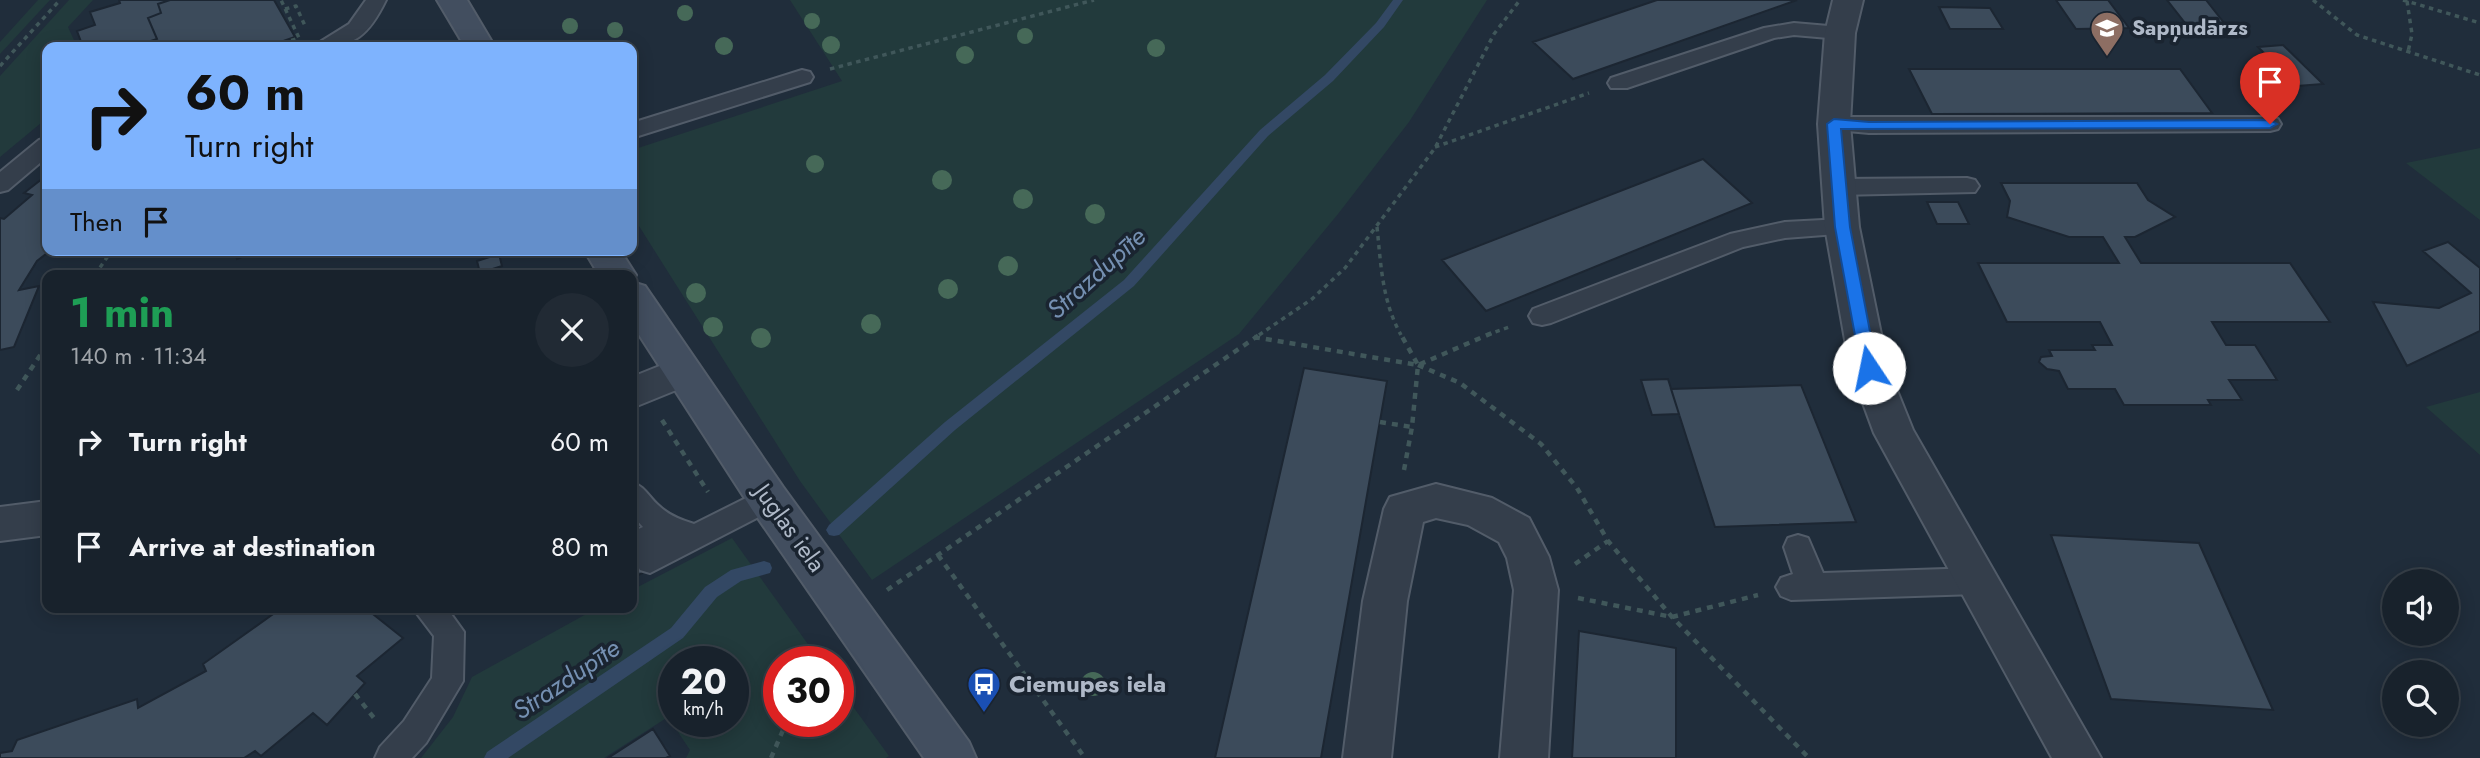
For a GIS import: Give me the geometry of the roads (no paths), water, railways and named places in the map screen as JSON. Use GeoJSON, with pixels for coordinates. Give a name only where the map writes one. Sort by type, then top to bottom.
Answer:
{"type":"FeatureCollection","features":[{"type":"Feature","properties":{"kind":"street"},"geometry":{"type":"LineString","coordinates":[[452,0],[477,42]]}},
{"type":"Feature","properties":{"kind":"street"},"geometry":{"type":"LineString","coordinates":[[1844,16],[1834,124],[1838,187],[1842,227],[1869,368],[1894,433],[2077,758]]}},
{"type":"Feature","properties":{"kind":"street","name":"Juglas iela"},"geometry":{"type":"LineString","coordinates":[[637,303],[945,755]]}},
{"type":"Feature","properties":{"kind":"street"},"geometry":{"type":"LineString","coordinates":[[637,391],[682,372]]}},
{"type":"Feature","properties":{"kind":"street"},"geometry":{"type":"LineString","coordinates":[[1367,758],[1398,533],[1405,509],[1436,501],[1477,510],[1514,530],[1528,557],[1536,590],[1524,758]]}},
{"type":"Feature","properties":{"kind":"street"},"geometry":{"type":"LineString","coordinates":[[0,524],[42,519]]}},
{"type":"Feature","properties":{"kind":"lane"},"geometry":{"type":"LineString","coordinates":[[322,42],[348,35],[368,18],[376,0]]}},
{"type":"Feature","properties":{"kind":"lane"},"geometry":{"type":"LineString","coordinates":[[1619,83],[1771,32],[1844,16]]}},
{"type":"Feature","properties":{"kind":"lane"},"geometry":{"type":"LineString","coordinates":[[637,129],[802,76]]}},
{"type":"Feature","properties":{"kind":"lane"},"geometry":{"type":"LineString","coordinates":[[1834,124],[2270,124]]}},
{"type":"Feature","properties":{"kind":"lane"},"geometry":{"type":"LineString","coordinates":[[0,184],[42,149]]}},
{"type":"Feature","properties":{"kind":"lane"},"geometry":{"type":"LineString","coordinates":[[1838,187],[1967,186]]}},
{"type":"Feature","properties":{"kind":"lane"},"geometry":{"type":"LineString","coordinates":[[1542,316],[1738,240],[1785,230],[1842,227]]}},
{"type":"Feature","properties":{"kind":"lane"},"geometry":{"type":"LineString","coordinates":[[644,527],[698,537],[775,507]]}},
{"type":"Feature","properties":{"kind":"lane"},"geometry":{"type":"LineString","coordinates":[[1798,547],[1802,587],[1977,581]]}},
{"type":"Feature","properties":{"kind":"lane"},"geometry":{"type":"LineString","coordinates":[[391,758],[415,732],[447,681],[449,632],[432,613]]}},
{"type":"Feature","properties":{"kind":"waterway","name":"Strazdupīte"},"geometry":{"type":"LineString","coordinates":[[834,530],[950,426],[1129,283],[1264,133],[1329,78],[1380,25],[1398,0]]}},
{"type":"Feature","properties":{"kind":"waterway","name":"Strazdupīte"},"geometry":{"type":"LineString","coordinates":[[493,758],[677,633],[711,592],[737,575],[764,568]]}},
{"type":"Feature","properties":{"kind":"place","name":"Sapņudārzs"},"geometry":{"type":"Point","coordinates":[2107,58]}},
{"type":"Feature","properties":{"kind":"place","name":"Ciemupes iela"},"geometry":{"type":"Point","coordinates":[984,714]}}]}
